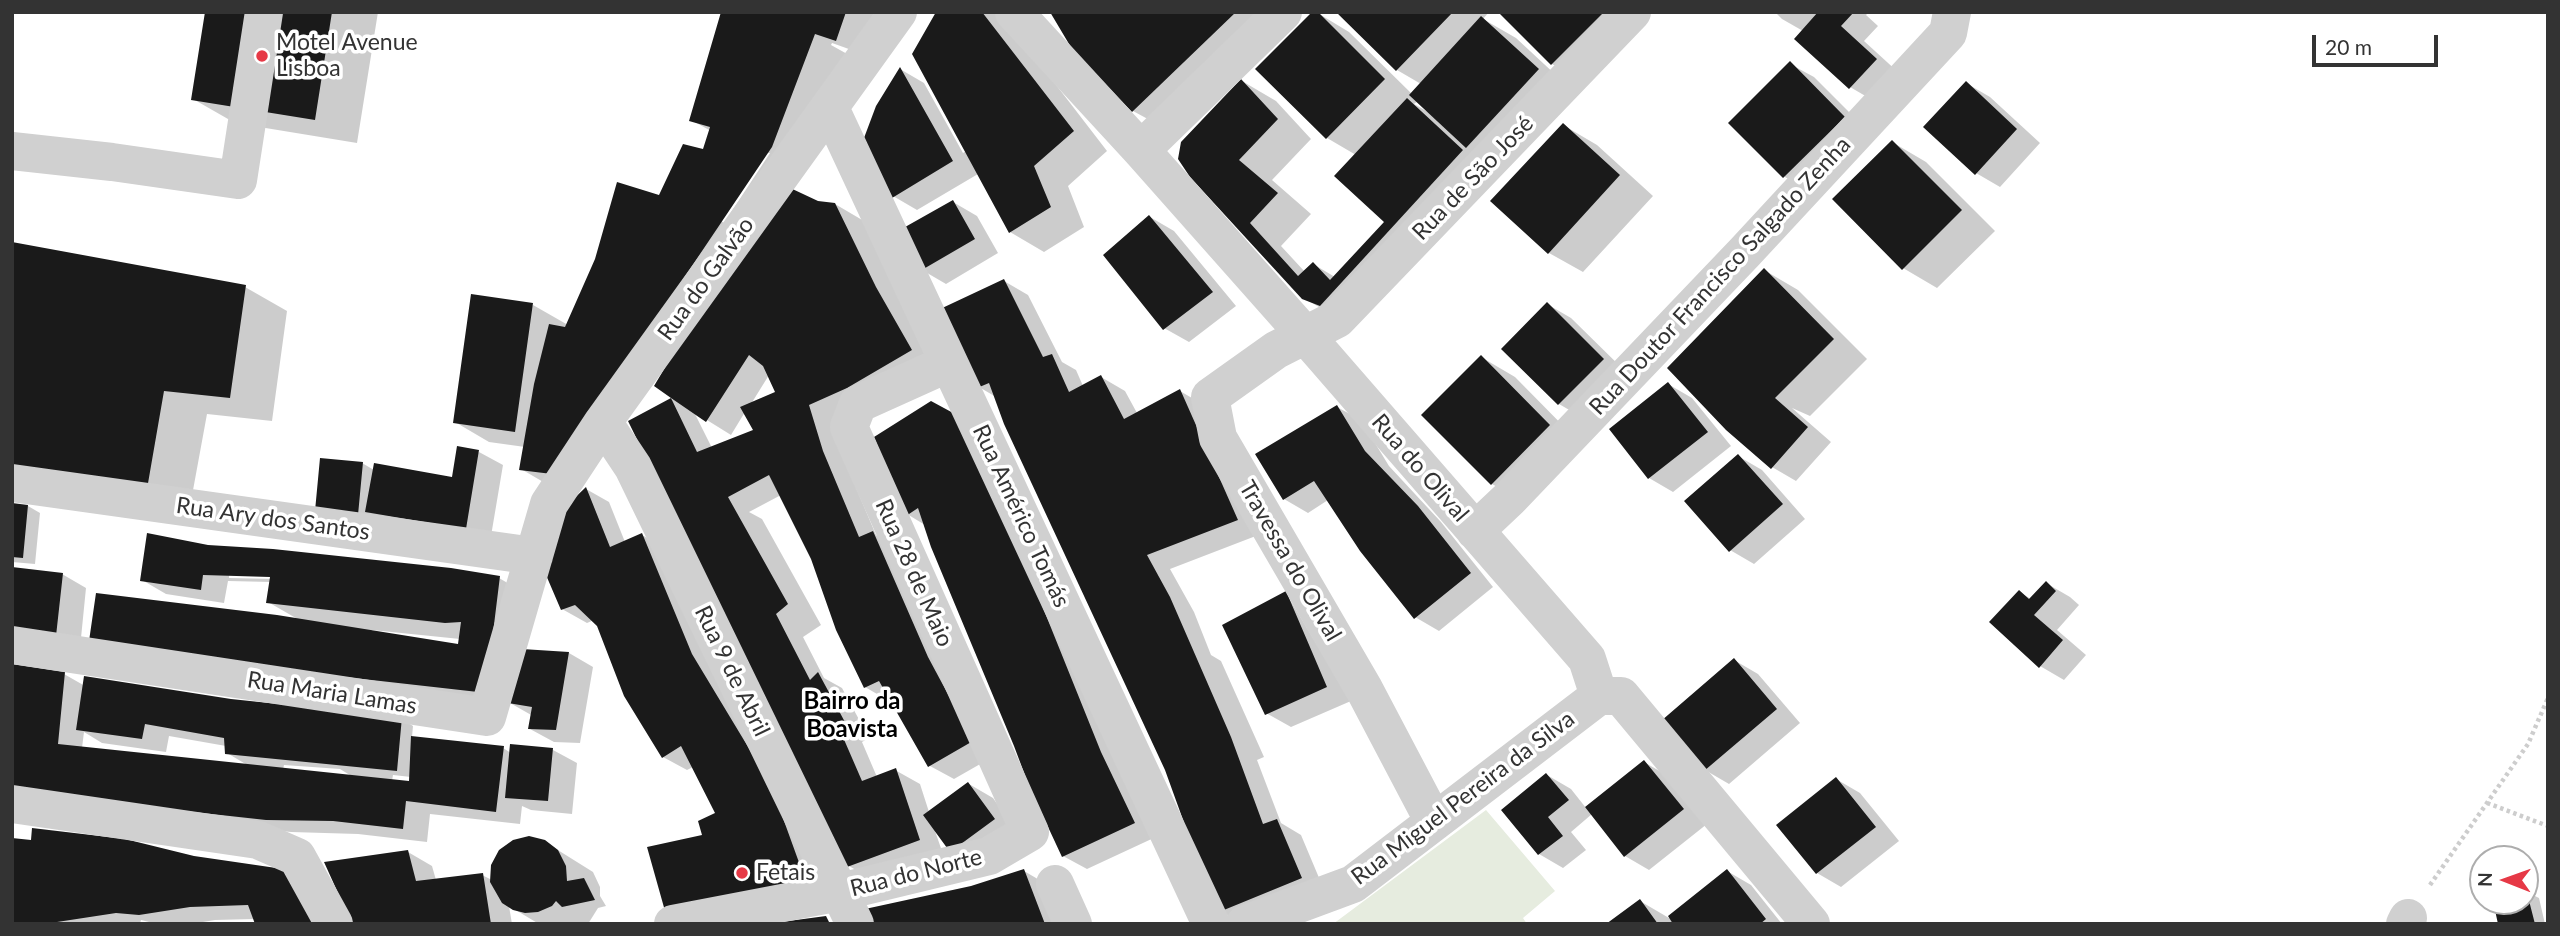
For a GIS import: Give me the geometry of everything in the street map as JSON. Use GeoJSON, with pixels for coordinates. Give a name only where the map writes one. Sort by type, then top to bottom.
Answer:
{"type":"FeatureCollection","features":[{"type":"Feature","properties":{"kind":"street"},"geometry":{"type":"LineString","coordinates":[[12,151],[238,180],[264,12]]}},
{"type":"Feature","properties":{"kind":"street","name":"Rua do Galvão"},"geometry":{"type":"LineString","coordinates":[[534,556],[549,505],[603,422],[898,12]]}},
{"type":"Feature","properties":{"kind":"street","name":"Rua do Olival"},"geometry":{"type":"LineString","coordinates":[[1014,12],[1142,150],[1307,336],[1587,659],[1599,696]]}},
{"type":"Feature","properties":{"kind":"street"},"geometry":{"type":"LineString","coordinates":[[1142,150],[1283,12]]}},
{"type":"Feature","properties":{"kind":"street","name":"Rua de São José"},"geometry":{"type":"LineString","coordinates":[[1307,336],[1337,319],[1633,12]]}},
{"type":"Feature","properties":{"kind":"street","name":"Rua Doutor Francisco Salgado Zenha"},"geometry":{"type":"LineString","coordinates":[[1475,531],[1510,498],[1745,252],[1948,33],[1952,12]]}},
{"type":"Feature","properties":{"kind":"street","name":"Rua Américo Tomás"},"geometry":{"type":"LineString","coordinates":[[830,108],[1211,924]]}},
{"type":"Feature","properties":{"kind":"street","name":"Travessa do Olival"},"geometry":{"type":"LineString","coordinates":[[1307,336],[1276,350],[1210,397],[1219,438],[1364,688],[1434,822]]}},
{"type":"Feature","properties":{"kind":"street","name":"Rua 28 de Maio"},"geometry":{"type":"LineString","coordinates":[[949,363],[858,404],[849,427],[1030,832]]}},
{"type":"Feature","properties":{"kind":"street","name":"Rua 9 de Abril"},"geometry":{"type":"LineString","coordinates":[[603,422],[633,467],[847,908]]}},
{"type":"Feature","properties":{"kind":"street","name":"Rua Ary dos Santos"},"geometry":{"type":"LineString","coordinates":[[12,482],[534,556]]}},
{"type":"Feature","properties":{"kind":"street","name":"Rua Maria Lamas"},"geometry":{"type":"LineString","coordinates":[[12,645],[487,717],[534,556]]}},
{"type":"Feature","properties":{"kind":"street"},"geometry":{"type":"LineString","coordinates":[[1599,696],[1621,696],[1805,922]]}},
{"type":"Feature","properties":{"kind":"street","name":"Rua Miguel Pereira da Silva"},"geometry":{"type":"LineString","coordinates":[[1245,924],[1353,884],[1599,696]]}},
{"type":"Feature","properties":{"kind":"street"},"geometry":{"type":"LineString","coordinates":[[12,804],[258,839],[298,856],[334,924]]}},
{"type":"Feature","properties":{"kind":"street","name":"Rua do Norte"},"geometry":{"type":"LineString","coordinates":[[673,924],[847,908],[989,856],[1030,832]]}},
{"type":"Feature","properties":{"kind":"street"},"geometry":{"type":"LineString","coordinates":[[1055,884],[1073,924]]}},
{"type":"Feature","properties":{"kind":"path"},"geometry":{"type":"LineString","coordinates":[[2407,921],[2528,744],[2548,698]]}},
{"type":"Feature","properties":{"kind":"path"},"geometry":{"type":"LineString","coordinates":[[2487,803],[2548,825]]}},
{"type":"Feature","properties":{"kind":"shaded area"},"geometry":{"type":"Polygon","coordinates":[[[1486,810],[1555,891],[1523,918],[1527,924],[1333,924],[1486,810]]]}},
{"type":"Feature","properties":{"kind":"building","name":"Motel Avenue Lisboa"},"geometry":{"type":"Polygon","coordinates":[[[205,12],[332,12],[315,120],[191,100],[205,12]]]}},
{"type":"Feature","properties":{"kind":"building"},"geometry":{"type":"Polygon","coordinates":[[[721,12],[846,12],[836,41],[815,34],[772,147],[552,474],[519,470],[534,384],[549,324],[565,327],[595,259],[617,182],[659,195],[683,144],[703,149],[710,127],[689,121],[721,12]]]}},
{"type":"Feature","properties":{"kind":"building"},"geometry":{"type":"Polygon","coordinates":[[[936,12],[982,12],[1074,131],[1034,166],[1051,207],[1009,233],[912,54],[936,12]]]}},
{"type":"Feature","properties":{"kind":"building"},"geometry":{"type":"Polygon","coordinates":[[[1050,12],[1236,12],[1132,112],[1072,49],[1050,12]]]}},
{"type":"Feature","properties":{"kind":"building"},"geometry":{"type":"Polygon","coordinates":[[[1312,12],[1318,12],[1385,79],[1326,139],[1255,69],[1312,12]]]}},
{"type":"Feature","properties":{"kind":"building"},"geometry":{"type":"Polygon","coordinates":[[[1336,12],[1453,12],[1396,71],[1336,12]]]}},
{"type":"Feature","properties":{"kind":"building"},"geometry":{"type":"Polygon","coordinates":[[[1498,12],[1604,12],[1551,65],[1498,12]]]}},
{"type":"Feature","properties":{"kind":"building"},"geometry":{"type":"Polygon","coordinates":[[[1818,12],[1854,12],[1841,26],[1877,59],[1849,89],[1794,39],[1818,12]]]}},
{"type":"Feature","properties":{"kind":"building"},"geometry":{"type":"Polygon","coordinates":[[[1481,16],[1539,69],[1466,148],[1409,95],[1481,16]]]}},
{"type":"Feature","properties":{"kind":"building"},"geometry":{"type":"Polygon","coordinates":[[[1790,61],[1845,117],[1783,178],[1728,123],[1790,61]]]}},
{"type":"Feature","properties":{"kind":"building"},"geometry":{"type":"Polygon","coordinates":[[[900,67],[953,161],[892,198],[864,138],[876,106],[900,67]]]}},
{"type":"Feature","properties":{"kind":"building"},"geometry":{"type":"Polygon","coordinates":[[[1241,79],[1278,119],[1239,160],[1278,193],[1250,223],[1298,276],[1313,262],[1330,280],[1384,222],[1334,176],[1407,98],[1463,150],[1320,306],[1302,299],[1190,177],[1178,159],[1181,142],[1241,79]]]}},
{"type":"Feature","properties":{"kind":"building"},"geometry":{"type":"Polygon","coordinates":[[[1966,81],[2017,129],[1975,175],[1923,127],[1966,81]]]}},
{"type":"Feature","properties":{"kind":"building"},"geometry":{"type":"Polygon","coordinates":[[[1563,123],[1620,175],[1548,254],[1490,201],[1563,123]]]}},
{"type":"Feature","properties":{"kind":"building"},"geometry":{"type":"Polygon","coordinates":[[[1892,140],[1962,210],[1902,270],[1832,199],[1892,140]]]}},
{"type":"Feature","properties":{"kind":"building"},"geometry":{"type":"Polygon","coordinates":[[[786,186],[818,201],[835,203],[876,287],[912,350],[847,388],[809,405],[823,451],[859,537],[873,531],[928,657],[973,741],[928,767],[879,681],[864,688],[836,630],[811,559],[769,475],[728,497],[788,604],[776,614],[810,680],[818,672],[846,724],[839,728],[862,781],[896,768],[920,840],[847,867],[628,421],[671,398],[654,386],[694,319],[786,186]],[[749,355],[706,422],[671,398],[697,452],[753,430],[740,407],[775,392],[763,366],[749,355]]]}},
{"type":"Feature","properties":{"kind":"building"},"geometry":{"type":"Polygon","coordinates":[[[953,200],[975,239],[920,271],[898,231],[953,200]]]}},
{"type":"Feature","properties":{"kind":"building"},"geometry":{"type":"Polygon","coordinates":[[[1149,215],[1213,292],[1163,330],[1103,255],[1149,215]]]}},
{"type":"Feature","properties":{"kind":"building"},"geometry":{"type":"Polygon","coordinates":[[[12,242],[246,285],[230,398],[164,391],[147,489],[12,470],[12,242]]]}},
{"type":"Feature","properties":{"kind":"building"},"geometry":{"type":"Polygon","coordinates":[[[1764,268],[1834,339],[1775,398],[1808,427],[1771,469],[1726,430],[1667,368],[1764,268]]]}},
{"type":"Feature","properties":{"kind":"building"},"geometry":{"type":"Polygon","coordinates":[[[1004,279],[1043,357],[1052,354],[1069,392],[1101,375],[1124,419],[1180,389],[1238,520],[1147,555],[1170,597],[1231,737],[1263,824],[1277,819],[1302,878],[1219,912],[1165,770],[1004,424],[989,383],[977,388],[938,310],[1004,279]]]}},
{"type":"Feature","properties":{"kind":"building"},"geometry":{"type":"Polygon","coordinates":[[[471,294],[533,303],[515,432],[453,423],[471,294]]]}},
{"type":"Feature","properties":{"kind":"building"},"geometry":{"type":"Polygon","coordinates":[[[1547,302],[1604,359],[1558,405],[1501,349],[1547,302]]]}},
{"type":"Feature","properties":{"kind":"building"},"geometry":{"type":"Polygon","coordinates":[[[1481,355],[1550,425],[1491,485],[1421,415],[1481,355]]]}},
{"type":"Feature","properties":{"kind":"building"},"geometry":{"type":"Polygon","coordinates":[[[1668,382],[1708,432],[1648,479],[1609,429],[1668,382]]]}},
{"type":"Feature","properties":{"kind":"building"},"geometry":{"type":"Polygon","coordinates":[[[931,401],[955,414],[1035,588],[1101,752],[1135,823],[1062,857],[1029,786],[931,547],[918,508],[906,516],[874,437],[931,401]]]}},
{"type":"Feature","properties":{"kind":"building"},"geometry":{"type":"Polygon","coordinates":[[[1337,405],[1365,451],[1418,506],[1471,573],[1414,619],[1360,551],[1314,481],[1283,500],[1255,454],[1337,405]]]}},
{"type":"Feature","properties":{"kind":"building"},"geometry":{"type":"Polygon","coordinates":[[[457,446],[479,450],[466,529],[365,512],[374,463],[452,477],[457,446]]]}},
{"type":"Feature","properties":{"kind":"building"},"geometry":{"type":"Polygon","coordinates":[[[1738,454],[1783,504],[1729,552],[1684,501],[1738,454]]]}},
{"type":"Feature","properties":{"kind":"building"},"geometry":{"type":"Polygon","coordinates":[[[320,458],[363,462],[358,515],[315,511],[320,458]]]}},
{"type":"Feature","properties":{"kind":"building"},"geometry":{"type":"Polygon","coordinates":[[[586,487],[610,547],[642,533],[692,654],[771,785],[805,879],[665,911],[647,847],[702,835],[698,821],[715,813],[681,746],[662,758],[624,696],[597,626],[575,605],[561,610],[546,575],[560,512],[586,487]]]}},
{"type":"Feature","properties":{"kind":"building"},"geometry":{"type":"Polygon","coordinates":[[[12,503],[28,505],[23,558],[12,557],[12,503]]]}},
{"type":"Feature","properties":{"kind":"building"},"geometry":{"type":"Polygon","coordinates":[[[147,533],[208,545],[273,549],[451,568],[500,576],[491,649],[478,692],[88,648],[96,593],[277,615],[458,644],[461,622],[445,623],[266,603],[270,577],[203,575],[201,590],[140,581],[147,533]]]}},
{"type":"Feature","properties":{"kind":"building"},"geometry":{"type":"Polygon","coordinates":[[[12,567],[63,573],[56,636],[12,629],[12,567]]]}},
{"type":"Feature","properties":{"kind":"building"},"geometry":{"type":"Polygon","coordinates":[[[2046,581],[2056,591],[2034,615],[2063,640],[2039,668],[1989,622],[2019,590],[2029,599],[2046,581]]]}},
{"type":"Feature","properties":{"kind":"building"},"geometry":{"type":"Polygon","coordinates":[[[1286,591],[1327,687],[1265,715],[1222,625],[1286,591]]]}},
{"type":"Feature","properties":{"kind":"building"},"geometry":{"type":"Polygon","coordinates":[[[522,649],[569,652],[556,730],[528,729],[532,707],[508,703],[522,649]]]}},
{"type":"Feature","properties":{"kind":"building"},"geometry":{"type":"Polygon","coordinates":[[[1734,658],[1777,709],[1704,771],[1661,721],[1734,658]]]}},
{"type":"Feature","properties":{"kind":"building"},"geometry":{"type":"Polygon","coordinates":[[[12,664],[65,672],[58,744],[409,781],[411,736],[504,746],[496,812],[406,801],[403,829],[333,821],[266,820],[12,792],[12,664]]]}},
{"type":"Feature","properties":{"kind":"building"},"geometry":{"type":"Polygon","coordinates":[[[84,676],[231,699],[402,717],[397,771],[225,754],[224,738],[145,724],[142,739],[76,730],[84,676]]]}},
{"type":"Feature","properties":{"kind":"building"},"geometry":{"type":"Polygon","coordinates":[[[510,744],[553,748],[548,801],[505,798],[510,744]]]}},
{"type":"Feature","properties":{"kind":"building"},"geometry":{"type":"Polygon","coordinates":[[[1644,760],[1684,809],[1624,857],[1585,807],[1644,760]]]}},
{"type":"Feature","properties":{"kind":"building"},"geometry":{"type":"Polygon","coordinates":[[[1546,773],[1569,800],[1548,817],[1563,836],[1538,855],[1501,810],[1546,773]]]}},
{"type":"Feature","properties":{"kind":"building"},"geometry":{"type":"Polygon","coordinates":[[[1836,777],[1876,827],[1816,874],[1776,825],[1836,777]]]}},
{"type":"Feature","properties":{"kind":"building"},"geometry":{"type":"Polygon","coordinates":[[[968,782],[995,819],[950,852],[923,815],[968,782]]]}},
{"type":"Feature","properties":{"kind":"building"},"geometry":{"type":"Polygon","coordinates":[[[32,828],[125,839],[194,856],[290,870],[318,924],[255,924],[248,905],[190,907],[139,915],[116,913],[44,924],[12,924],[12,838],[31,840],[32,828]]]}},
{"type":"Feature","properties":{"kind":"building"},"geometry":{"type":"Polygon","coordinates":[[[529,836],[545,840],[558,850],[566,866],[567,881],[584,878],[595,900],[562,907],[556,901],[552,906],[538,912],[525,913],[502,903],[490,882],[491,865],[499,850],[513,840],[529,836]]]}},
{"type":"Feature","properties":{"kind":"building"},"geometry":{"type":"Polygon","coordinates":[[[408,850],[416,881],[483,873],[491,924],[352,924],[324,862],[408,850]]]}},
{"type":"Feature","properties":{"kind":"building"},"geometry":{"type":"Polygon","coordinates":[[[1024,869],[1045,924],[871,924],[865,909],[971,886],[1024,869]]]}},
{"type":"Feature","properties":{"kind":"building"},"geometry":{"type":"Polygon","coordinates":[[[1727,869],[1766,919],[1760,924],[1673,924],[1668,916],[1727,869]]]}},
{"type":"Feature","properties":{"kind":"building"},"geometry":{"type":"Polygon","coordinates":[[[1640,899],[1658,924],[1606,924],[1640,899]]]}},
{"type":"Feature","properties":{"kind":"building"},"geometry":{"type":"Polygon","coordinates":[[[2496,915],[2533,915],[2535,924],[2498,924],[2496,915]]]}},
{"type":"Feature","properties":{"kind":"building"},"geometry":{"type":"Polygon","coordinates":[[[826,916],[830,924],[781,924],[781,922],[826,916]]]}},
{"type":"Feature","properties":{"kind":"place","name":"Motel Avenue Lisboa"},"geometry":{"type":"Point","coordinates":[262,56]}},
{"type":"Feature","properties":{"kind":"place","name":"Fetais"},"geometry":{"type":"Point","coordinates":[742,873]}},
{"type":"Feature","properties":{"kind":"district","name":"Bairro da Boavista"},"geometry":{"type":"Point","coordinates":[852,715]}}]}
